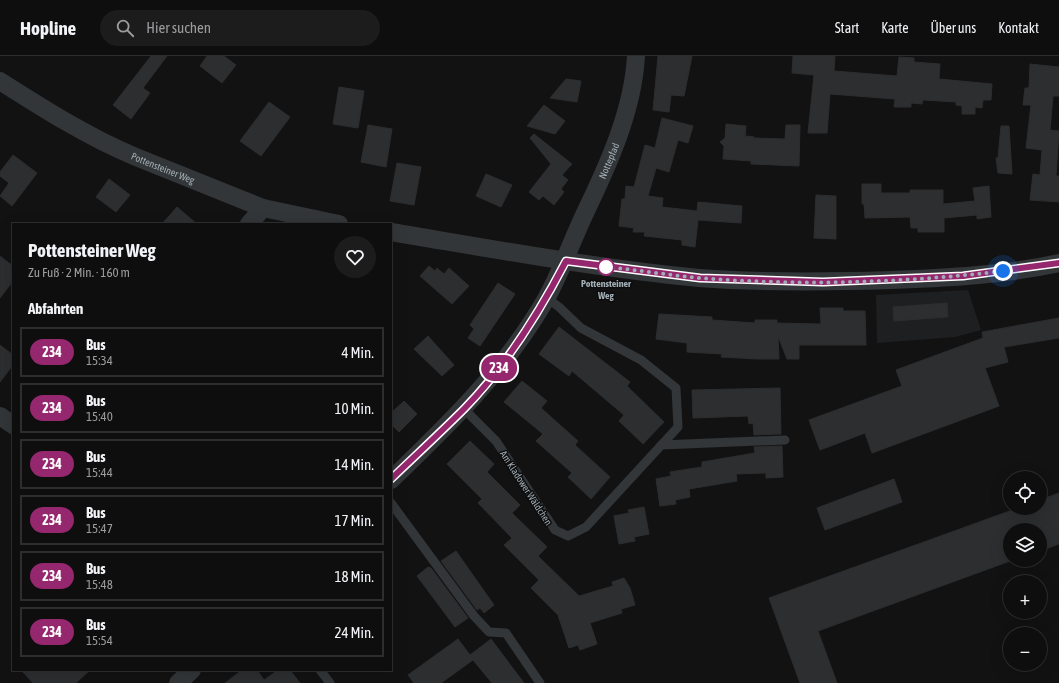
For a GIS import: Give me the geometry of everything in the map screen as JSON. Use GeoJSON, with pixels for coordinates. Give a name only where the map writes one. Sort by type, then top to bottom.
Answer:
{"type":"FeatureCollection","features":[{"type":"Feature","properties":{"kind":"street","name":"Nottepfad"},"geometry":{"type":"LineString","coordinates":[[392,479],[464,408],[502,364],[531,324],[546,298],[566,261],[573,239],[604,172],[631,95],[636,56]]}},
{"type":"Feature","properties":{"kind":"street","name":"Pottensteiner Weg"},"geometry":{"type":"LineString","coordinates":[[0,81],[49,112],[115,148],[263,208],[333,223]]}},
{"type":"Feature","properties":{"kind":"street"},"geometry":{"type":"LineString","coordinates":[[250,223],[263,208]]}},
{"type":"Feature","properties":{"kind":"street"},"geometry":{"type":"LineString","coordinates":[[392,232],[566,261],[700,278],[823,282],[963,276],[1059,263]]}},
{"type":"Feature","properties":{"kind":"street"},"geometry":{"type":"LineString","coordinates":[[0,416],[12,424]]}},
{"type":"Feature","properties":{"kind":"street"},"geometry":{"type":"LineString","coordinates":[[178,683],[191,671]]}},
{"type":"Feature","properties":{"kind":"lane","name":"Am Kladower Wäldchen"},"geometry":{"type":"LineString","coordinates":[[464,408],[496,441],[554,530],[568,536],[586,527],[678,427],[676,388],[641,360],[581,328],[559,307],[546,298]]}},
{"type":"Feature","properties":{"kind":"lane"},"geometry":{"type":"LineString","coordinates":[[661,445],[785,440]]}},
{"type":"Feature","properties":{"kind":"lane"},"geometry":{"type":"LineString","coordinates":[[392,504],[474,616],[489,632],[506,633],[540,683]]}},
{"type":"Feature","properties":{"kind":"lane"},"geometry":{"type":"LineString","coordinates":[[321,671],[330,683]]}},
{"type":"Feature","properties":{"kind":"shaded area"},"geometry":{"type":"Polygon","coordinates":[[[968,290],[981,330],[955,337],[877,343],[876,295],[968,290]]]}},
{"type":"Feature","properties":{"kind":"building"},"geometry":{"type":"Polygon","coordinates":[[[151,56],[167,56],[143,88],[150,93],[131,119],[113,105],[151,56]]]}},
{"type":"Feature","properties":{"kind":"building"},"geometry":{"type":"Polygon","coordinates":[[[207,56],[224,56],[236,65],[222,83],[200,66],[207,56]]]}},
{"type":"Feature","properties":{"kind":"building"},"geometry":{"type":"Polygon","coordinates":[[[658,56],[692,56],[684,96],[671,95],[669,112],[653,110],[658,56]]]}},
{"type":"Feature","properties":{"kind":"building"},"geometry":{"type":"Polygon","coordinates":[[[793,56],[835,56],[834,71],[897,76],[899,57],[914,58],[914,62],[940,64],[939,79],[992,84],[991,100],[983,100],[982,108],[975,107],[975,114],[962,114],[962,106],[956,105],[956,102],[923,100],[922,104],[911,103],[911,107],[894,107],[895,99],[830,94],[827,133],[808,133],[814,75],[792,73],[793,56]]]}},
{"type":"Feature","properties":{"kind":"building"},"geometry":{"type":"Polygon","coordinates":[[[1030,64],[1059,67],[1059,96],[1053,96],[1050,130],[1059,131],[1056,176],[1059,176],[1059,202],[1030,200],[1033,174],[1040,175],[1042,150],[1026,148],[1031,105],[1023,105],[1025,88],[1029,88],[1030,64]]]}},
{"type":"Feature","properties":{"kind":"building"},"geometry":{"type":"Polygon","coordinates":[[[566,79],[581,81],[577,102],[550,98],[566,79]]]}},
{"type":"Feature","properties":{"kind":"building"},"geometry":{"type":"Polygon","coordinates":[[[339,87],[364,91],[358,128],[333,124],[339,87]]]}},
{"type":"Feature","properties":{"kind":"building"},"geometry":{"type":"Polygon","coordinates":[[[269,102],[290,117],[261,156],[240,141],[269,102]]]}},
{"type":"Feature","properties":{"kind":"building"},"geometry":{"type":"Polygon","coordinates":[[[544,105],[565,121],[555,134],[527,126],[544,105]]]}},
{"type":"Feature","properties":{"kind":"building"},"geometry":{"type":"Polygon","coordinates":[[[662,118],[693,126],[688,143],[678,140],[669,172],[656,168],[648,196],[663,198],[662,207],[697,211],[698,202],[742,206],[741,223],[698,220],[695,247],[682,245],[682,240],[644,236],[645,232],[633,232],[634,228],[619,226],[622,199],[625,199],[626,186],[634,187],[645,145],[655,148],[662,118]]]}},
{"type":"Feature","properties":{"kind":"building"},"geometry":{"type":"Polygon","coordinates":[[[726,124],[746,126],[745,136],[754,138],[785,139],[786,125],[800,125],[799,166],[751,164],[751,161],[723,159],[724,146],[720,142],[725,138],[726,124]]]}},
{"type":"Feature","properties":{"kind":"building"},"geometry":{"type":"Polygon","coordinates":[[[368,125],[392,129],[386,167],[361,162],[368,125]]]}},
{"type":"Feature","properties":{"kind":"building"},"geometry":{"type":"Polygon","coordinates":[[[1001,126],[1009,126],[1012,174],[998,173],[996,158],[998,158],[1001,126]]]}},
{"type":"Feature","properties":{"kind":"building"},"geometry":{"type":"Polygon","coordinates":[[[534,134],[572,164],[562,175],[568,180],[561,189],[564,192],[554,205],[543,196],[539,200],[529,192],[551,164],[530,138],[534,134]]]}},
{"type":"Feature","properties":{"kind":"building"},"geometry":{"type":"Polygon","coordinates":[[[13,155],[37,173],[12,206],[0,196],[9,183],[0,176],[0,172],[13,155]]]}},
{"type":"Feature","properties":{"kind":"building"},"geometry":{"type":"Polygon","coordinates":[[[397,163],[421,167],[414,205],[390,201],[397,163]]]}},
{"type":"Feature","properties":{"kind":"building"},"geometry":{"type":"Polygon","coordinates":[[[486,174],[512,185],[501,207],[476,196],[486,174]]]}},
{"type":"Feature","properties":{"kind":"building"},"geometry":{"type":"Polygon","coordinates":[[[109,179],[130,195],[116,212],[96,197],[109,179]]]}},
{"type":"Feature","properties":{"kind":"building"},"geometry":{"type":"Polygon","coordinates":[[[862,184],[881,184],[881,193],[910,193],[910,190],[943,190],[943,204],[975,201],[973,188],[989,186],[991,217],[977,219],[977,215],[944,218],[944,232],[918,232],[918,228],[911,228],[910,217],[865,218],[864,204],[862,204],[862,184]]]}},
{"type":"Feature","properties":{"kind":"building"},"geometry":{"type":"Polygon","coordinates":[[[816,195],[836,196],[836,239],[814,238],[816,195]]]}},
{"type":"Feature","properties":{"kind":"building"},"geometry":{"type":"Polygon","coordinates":[[[177,207],[196,223],[163,223],[177,207]]]}},
{"type":"Feature","properties":{"kind":"building"},"geometry":{"type":"Polygon","coordinates":[[[0,256],[12,265],[12,282],[0,298],[0,256]]]}},
{"type":"Feature","properties":{"kind":"building"},"geometry":{"type":"Polygon","coordinates":[[[429,266],[435,271],[437,268],[444,274],[449,268],[469,286],[452,304],[420,276],[429,266]]]}},
{"type":"Feature","properties":{"kind":"building"},"geometry":{"type":"Polygon","coordinates":[[[498,283],[515,294],[480,346],[468,338],[474,329],[470,325],[498,283]]]}},
{"type":"Feature","properties":{"kind":"building"},"geometry":{"type":"Polygon","coordinates":[[[947,303],[948,317],[894,321],[893,307],[947,303]]]}},
{"type":"Feature","properties":{"kind":"building"},"geometry":{"type":"Polygon","coordinates":[[[820,308],[843,308],[843,311],[865,311],[866,345],[799,345],[799,359],[787,359],[778,336],[779,359],[757,359],[721,357],[722,354],[687,352],[687,343],[656,339],[659,314],[712,317],[712,320],[755,323],[755,320],[777,320],[777,323],[821,324],[820,308]]]}},
{"type":"Feature","properties":{"kind":"building"},"geometry":{"type":"Polygon","coordinates":[[[1059,318],[1059,338],[1004,347],[1008,362],[985,368],[999,406],[872,453],[865,433],[820,450],[809,420],[902,386],[896,370],[983,338],[982,332],[1059,318]]]}},
{"type":"Feature","properties":{"kind":"building"},"geometry":{"type":"Polygon","coordinates":[[[559,327],[630,382],[627,386],[664,422],[643,444],[619,421],[624,415],[572,371],[569,376],[539,354],[559,327]]]}},
{"type":"Feature","properties":{"kind":"building"},"geometry":{"type":"Polygon","coordinates":[[[428,336],[454,365],[442,376],[414,349],[428,336]]]}},
{"type":"Feature","properties":{"kind":"building"},"geometry":{"type":"Polygon","coordinates":[[[0,345],[12,354],[12,366],[0,382],[0,345]]]}},
{"type":"Feature","properties":{"kind":"building"},"geometry":{"type":"Polygon","coordinates":[[[522,381],[547,401],[541,408],[578,441],[575,445],[610,477],[591,499],[568,477],[572,473],[536,441],[543,434],[504,402],[522,381]]]}},
{"type":"Feature","properties":{"kind":"building"},"geometry":{"type":"Polygon","coordinates":[[[780,388],[781,434],[754,435],[753,423],[749,424],[748,416],[693,418],[692,390],[780,388]]]}},
{"type":"Feature","properties":{"kind":"building"},"geometry":{"type":"Polygon","coordinates":[[[404,401],[417,414],[399,432],[392,425],[392,412],[404,401]]]}},
{"type":"Feature","properties":{"kind":"building"},"geometry":{"type":"Polygon","coordinates":[[[470,441],[494,464],[487,472],[520,505],[512,513],[547,547],[538,556],[579,596],[613,586],[612,582],[624,578],[630,588],[635,605],[621,609],[622,613],[590,623],[597,644],[580,650],[578,645],[569,648],[558,615],[531,588],[539,580],[504,545],[512,538],[478,503],[482,499],[447,464],[470,441]]]}},
{"type":"Feature","properties":{"kind":"building"},"geometry":{"type":"Polygon","coordinates":[[[782,446],[783,477],[766,478],[766,473],[736,474],[737,481],[689,489],[690,497],[675,500],[676,504],[660,506],[656,479],[671,476],[670,472],[702,467],[702,462],[755,453],[754,447],[782,446]]]}},
{"type":"Feature","properties":{"kind":"building"},"geometry":{"type":"Polygon","coordinates":[[[894,479],[902,502],[825,530],[817,508],[894,479]]]}},
{"type":"Feature","properties":{"kind":"building"},"geometry":{"type":"Polygon","coordinates":[[[1059,493],[1059,544],[1047,548],[1047,523],[1003,523],[1003,564],[818,631],[837,683],[800,683],[769,598],[1003,513],[1003,515],[1047,515],[1047,497],[1059,493]]]}},
{"type":"Feature","properties":{"kind":"building"},"geometry":{"type":"Polygon","coordinates":[[[644,507],[649,534],[634,537],[635,541],[619,544],[614,516],[629,513],[628,510],[644,507]]]}},
{"type":"Feature","properties":{"kind":"building"},"geometry":{"type":"Polygon","coordinates":[[[456,551],[494,605],[484,613],[480,608],[477,610],[441,561],[456,551]]]}},
{"type":"Feature","properties":{"kind":"building"},"geometry":{"type":"Polygon","coordinates":[[[428,567],[431,568],[468,618],[455,627],[417,576],[428,567]]]}},
{"type":"Feature","properties":{"kind":"building"},"geometry":{"type":"Polygon","coordinates":[[[458,639],[470,655],[491,639],[524,683],[492,683],[473,660],[441,683],[414,683],[408,675],[458,639]]]}},
{"type":"Feature","properties":{"kind":"building"},"geometry":{"type":"Polygon","coordinates":[[[22,671],[89,671],[76,683],[33,683],[22,671]]]}},
{"type":"Feature","properties":{"kind":"building"},"geometry":{"type":"Polygon","coordinates":[[[241,671],[258,671],[264,680],[277,671],[291,671],[300,683],[225,683],[241,671]]]}},
{"type":"Feature","properties":{"kind":"bus line","name":"234"},"geometry":{"type":"LineString","coordinates":[[392,478],[464,408],[502,364],[531,324],[566,261],[700,278],[823,282],[902,280],[963,276],[1059,263]]}},
{"type":"Feature","properties":{"kind":"place","name":"Pottensteiner Weg"},"geometry":{"type":"Point","coordinates":[606,267]}},
{"type":"Feature","properties":{"kind":"route"},"geometry":{"type":"LineString","coordinates":[[606,267],[700,278],[823,282],[902,280],[963,276],[1003,271]]}}]}
